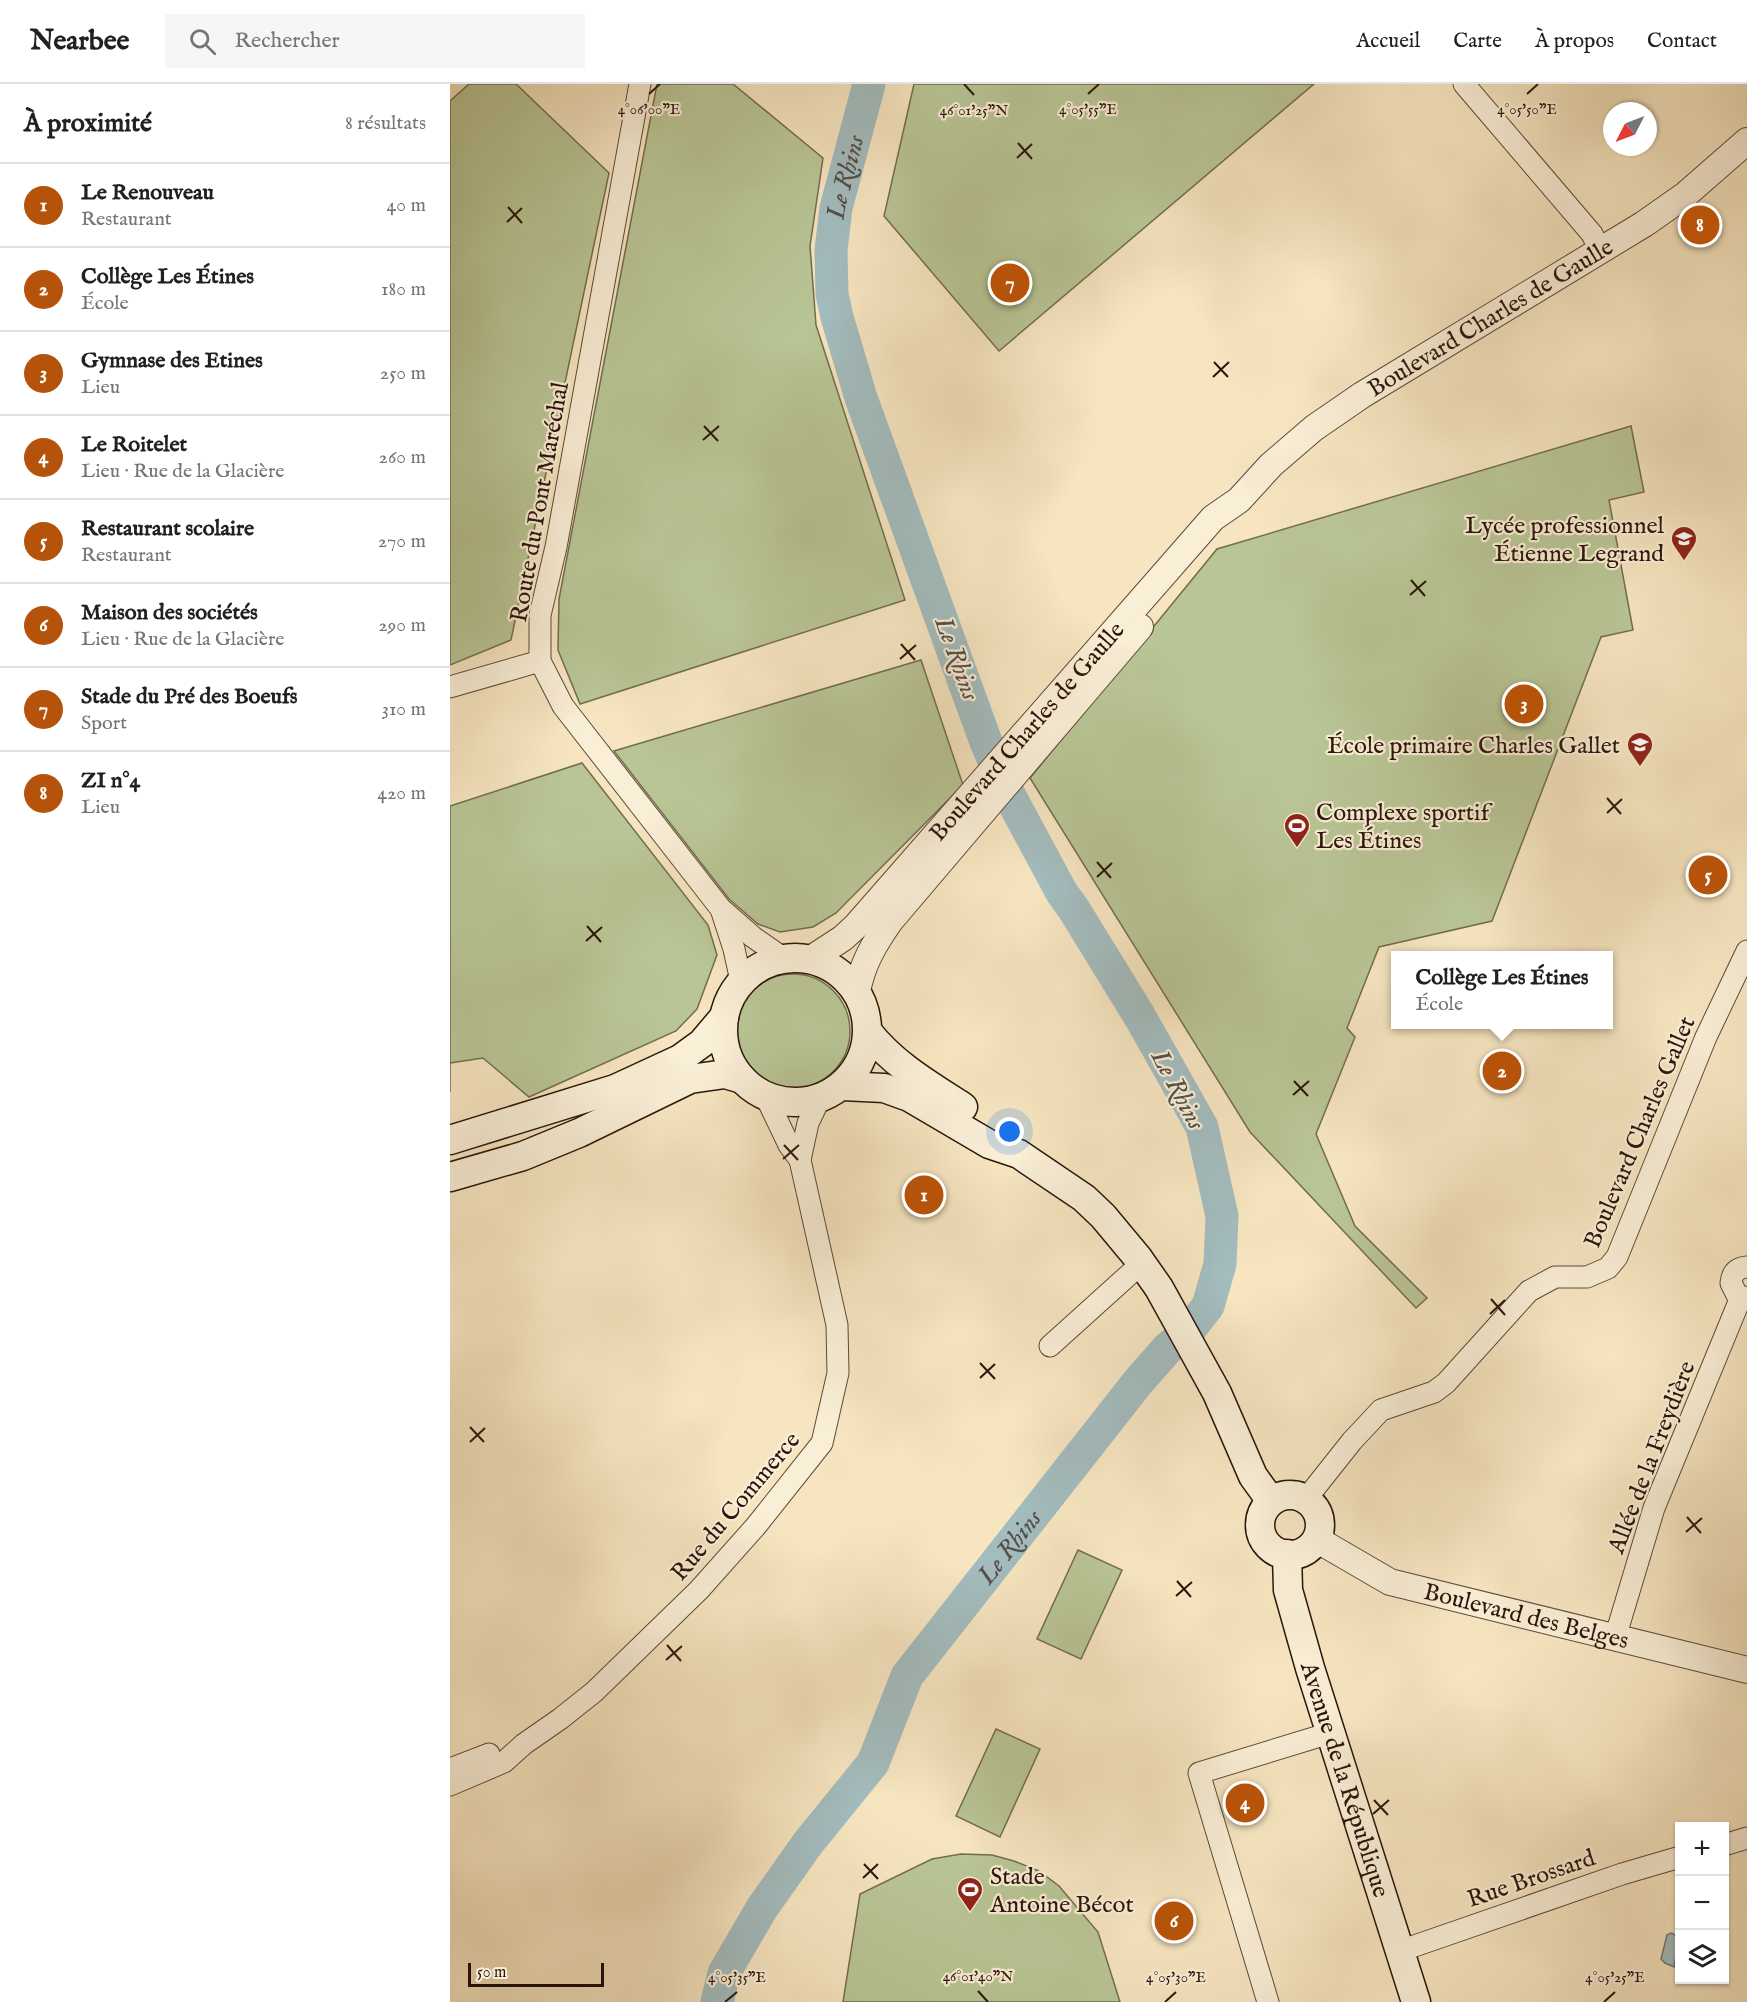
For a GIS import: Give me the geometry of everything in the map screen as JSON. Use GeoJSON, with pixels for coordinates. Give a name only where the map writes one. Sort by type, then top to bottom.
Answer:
{"type":"FeatureCollection","features":[{"type":"Feature","properties":{"kind":"main road"},"geometry":{"type":"LineString","coordinates":[[831,1092],[853,1075],[866,1047],[868,1032],[866,1011],[857,992],[837,971],[825,963],[797,958],[768,963],[754,970],[741,981],[730,998],[724,1017],[723,1039],[730,1060],[742,1079],[753,1089],[766,1096],[793,1102],[831,1092],[884,1088],[909,1097],[989,1144],[1019,1154]]}},
{"type":"Feature","properties":{"kind":"main road"},"geometry":{"type":"LineString","coordinates":[[450,1140],[615,1089],[680,1059],[702,1043],[724,1017]]}},
{"type":"Feature","properties":{"kind":"main road"},"geometry":{"type":"LineString","coordinates":[[868,1032],[885,1052],[910,1073],[996,1130],[1019,1154],[1084,1198],[1117,1231],[1159,1288],[1216,1393],[1253,1476],[1271,1501]]}},
{"type":"Feature","properties":{"kind":"main road"},"geometry":{"type":"LineString","coordinates":[[450,1177],[523,1156],[579,1133],[690,1079],[725,1074],[742,1079]]}},
{"type":"Feature","properties":{"kind":"main road"},"geometry":{"type":"LineString","coordinates":[[1288,1495],[1306,1499],[1312,1505],[1319,1521],[1316,1539],[1304,1551],[1287,1554],[1271,1548],[1261,1533],[1261,1516],[1265,1508],[1271,1501],[1288,1495]]}},
{"type":"Feature","properties":{"kind":"main road","name":"Avenue de la République"},"geometry":{"type":"LineString","coordinates":[[1287,1554],[1288,1590],[1330,1733],[1416,2002]]}},
{"type":"Feature","properties":{"kind":"street","name":"Route du Pont Maréchal"},"geometry":{"type":"LineString","coordinates":[[640,84],[556,547],[540,615],[540,661],[563,706],[720,909],[753,938],[797,958]]}},
{"type":"Feature","properties":{"kind":"street"},"geometry":{"type":"LineString","coordinates":[[1464,84],[1592,234],[1600,251]]}},
{"type":"Feature","properties":{"kind":"street","name":"Boulevard Charles de Gaulle"},"geometry":{"type":"LineString","coordinates":[[797,958],[843,938],[959,824],[1213,518],[1239,500],[1271,465],[1314,428],[1362,395],[1644,224],[1684,196],[1747,141]]}},
{"type":"Feature","properties":{"kind":"street"},"geometry":{"type":"LineString","coordinates":[[450,687],[540,661]]}},
{"type":"Feature","properties":{"kind":"street","name":"Boulevard Charles de Gaulle"},"geometry":{"type":"LineString","coordinates":[[857,992],[860,976],[873,945],[959,824]]}},
{"type":"Feature","properties":{"kind":"street","name":"Route du Pont Maréchal"},"geometry":{"type":"LineString","coordinates":[[720,909],[734,950],[741,981]]}},
{"type":"Feature","properties":{"kind":"street","name":"Boulevard Charles Gallet"},"geometry":{"type":"LineString","coordinates":[[1306,1499],[1352,1441],[1381,1410],[1434,1392],[1446,1383],[1529,1291],[1555,1277],[1587,1277],[1608,1268],[1617,1257],[1706,1037],[1747,951]]}},
{"type":"Feature","properties":{"kind":"street","name":"Rue du Commerce"},"geometry":{"type":"LineString","coordinates":[[450,1785],[504,1762],[524,1744],[594,1692],[699,1590],[756,1526],[822,1443],[838,1373],[837,1325],[801,1160],[808,1123],[831,1092]]}},
{"type":"Feature","properties":{"kind":"street","name":"Rue du Commerce"},"geometry":{"type":"LineString","coordinates":[[766,1096],[789,1145],[801,1160]]}},
{"type":"Feature","properties":{"kind":"street"},"geometry":{"type":"LineString","coordinates":[[1050,1346],[1142,1263]]}},
{"type":"Feature","properties":{"kind":"street","name":"Allée de la Freydière"},"geometry":{"type":"LineString","coordinates":[[1615,1638],[1654,1508],[1744,1297],[1734,1292],[1731,1279],[1737,1270],[1747,1267]]}},
{"type":"Feature","properties":{"kind":"street","name":"Boulevard des Belges"},"geometry":{"type":"LineString","coordinates":[[1316,1539],[1390,1582],[1747,1670]]}},
{"type":"Feature","properties":{"kind":"street"},"geometry":{"type":"LineString","coordinates":[[1268,2002],[1199,1773],[1330,1733]]}},
{"type":"Feature","properties":{"kind":"street","name":"Rue du Commerce"},"geometry":{"type":"LineString","coordinates":[[450,1769],[496,1751],[524,1744]]}},
{"type":"Feature","properties":{"kind":"street"},"geometry":{"type":"LineString","coordinates":[[1729,1844],[1747,1838]]}},
{"type":"Feature","properties":{"kind":"street","name":"Rue Brossard"},"geometry":{"type":"LineString","coordinates":[[1400,1951],[1622,1874],[1675,1858]]}},
{"type":"Feature","properties":{"kind":"green space"},"geometry":{"type":"Polygon","coordinates":[[[469,84],[516,84],[609,173],[511,640],[450,665],[450,101],[469,84]]]}},
{"type":"Feature","properties":{"kind":"green space"},"geometry":{"type":"Polygon","coordinates":[[[657,84],[733,84],[823,158],[810,246],[816,325],[905,600],[580,704],[558,650],[559,599],[657,84]]]}},
{"type":"Feature","properties":{"kind":"green space"},"geometry":{"type":"Polygon","coordinates":[[[914,84],[1314,84],[999,351],[884,216],[914,84]]]}},
{"type":"Feature","properties":{"kind":"green space","name":"Complexe sportif Les Étines"},"geometry":{"type":"Polygon","coordinates":[[[1631,426],[1644,492],[1609,500],[1633,630],[1601,637],[1492,921],[1379,947],[1347,1028],[1355,1037],[1316,1134],[1355,1226],[1427,1298],[1416,1308],[1250,1132],[1030,778],[1217,549],[1631,426]]]}},
{"type":"Feature","properties":{"kind":"green space"},"geometry":{"type":"Polygon","coordinates":[[[921,660],[963,785],[836,913],[813,927],[780,932],[758,924],[729,899],[614,751],[921,660]]]}},
{"type":"Feature","properties":{"kind":"green space"},"geometry":{"type":"Polygon","coordinates":[[[582,763],[708,925],[717,955],[697,1009],[676,1031],[529,1097],[483,1058],[450,1063],[450,806],[582,763]]]}},
{"type":"Feature","properties":{"kind":"green space"},"geometry":{"type":"Polygon","coordinates":[[[793,974],[815,978],[833,991],[846,1009],[850,1031],[846,1053],[833,1071],[815,1084],[793,1088],[771,1084],[753,1071],[740,1053],[736,1031],[740,1009],[753,991],[771,978],[793,974]]]}},
{"type":"Feature","properties":{"kind":"green space"},"geometry":{"type":"Polygon","coordinates":[[[1078,1550],[1122,1570],[1081,1659],[1037,1639],[1078,1550]]]}},
{"type":"Feature","properties":{"kind":"green space"},"geometry":{"type":"Polygon","coordinates":[[[996,1729],[1040,1749],[1000,1837],[956,1816],[996,1729]]]}},
{"type":"Feature","properties":{"kind":"green space","name":"Stade Antoine Bécot"},"geometry":{"type":"Polygon","coordinates":[[[961,1854],[992,1855],[1014,1861],[1039,1871],[1059,1886],[1098,1932],[1120,2002],[843,2002],[860,1894],[932,1859],[961,1854]]]}},
{"type":"Feature","properties":{"kind":"water"},"geometry":{"type":"Polygon","coordinates":[[[1671,1933],[1675,1935],[1674,1967],[1661,1959],[1667,1935],[1671,1933]]]}},
{"type":"Feature","properties":{"kind":"waterway","name":"Le Rhins"},"geometry":{"type":"LineString","coordinates":[[717,2002],[724,1973],[762,1908],[808,1843],[873,1763],[907,1676],[1138,1382],[1168,1348],[1189,1330],[1208,1306],[1220,1264],[1222,1216],[1202,1127],[1140,1017],[1062,893],[1005,787],[986,742],[861,398],[832,294],[831,250],[836,208],[869,84]]}},
{"type":"Feature","properties":{"kind":"place","name":"ZI n°4"},"geometry":{"type":"Point","coordinates":[1700,225]}},
{"type":"Feature","properties":{"kind":"place","name":"Stade du Pré des Boeufs"},"geometry":{"type":"Point","coordinates":[1010,283]}},
{"type":"Feature","properties":{"kind":"place","name":"Lycée professionnel Étienne Legrand"},"geometry":{"type":"Point","coordinates":[1684,562]}},
{"type":"Feature","properties":{"kind":"place","name":"Gymnase des Etines"},"geometry":{"type":"Point","coordinates":[1524,704]}},
{"type":"Feature","properties":{"kind":"place","name":"École primaire Charles Gallet"},"geometry":{"type":"Point","coordinates":[1640,768]}},
{"type":"Feature","properties":{"kind":"place","name":"Complexe sportif Les Étines"},"geometry":{"type":"Point","coordinates":[1297,849]}},
{"type":"Feature","properties":{"kind":"place","name":"Restaurant scolaire"},"geometry":{"type":"Point","coordinates":[1708,875]}},
{"type":"Feature","properties":{"kind":"place","name":"Collège Les Étines"},"geometry":{"type":"Point","coordinates":[1502,1071]}},
{"type":"Feature","properties":{"kind":"place","name":"Le Renouveau"},"geometry":{"type":"Point","coordinates":[924,1195]}},
{"type":"Feature","properties":{"kind":"place","name":"Le Roitelet"},"geometry":{"type":"Point","coordinates":[1245,1803]}},
{"type":"Feature","properties":{"kind":"place","name":"Stade Antoine Bécot"},"geometry":{"type":"Point","coordinates":[970,1913]}},
{"type":"Feature","properties":{"kind":"place","name":"Maison des sociétés"},"geometry":{"type":"Point","coordinates":[1174,1921]}}]}
